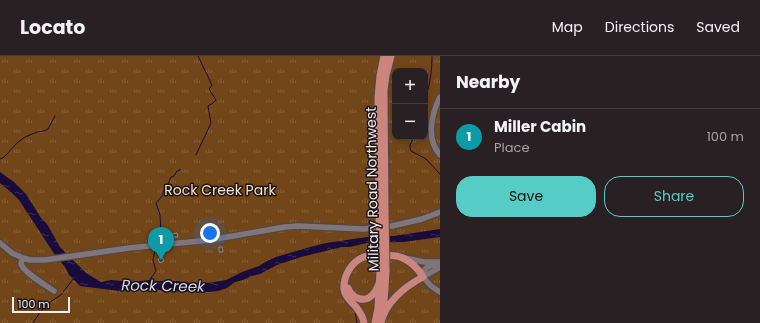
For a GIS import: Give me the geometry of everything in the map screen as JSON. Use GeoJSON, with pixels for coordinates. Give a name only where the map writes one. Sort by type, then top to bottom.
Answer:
{"type":"FeatureCollection","features":[{"type":"Feature","properties":{"kind":"main road","name":"Military Road Northwest"},"geometry":{"type":"LineString","coordinates":[[379,323],[385,297],[378,97],[384,56]]}},
{"type":"Feature","properties":{"kind":"main road","name":"Military Road Northwest"},"geometry":{"type":"LineString","coordinates":[[382,212],[384,90],[391,56]]}},
{"type":"Feature","properties":{"kind":"main road"},"geometry":{"type":"LineString","coordinates":[[364,323],[360,313],[348,298],[344,289],[348,270],[358,260],[364,257],[389,255],[401,257],[414,266],[423,277],[407,286],[393,299],[379,323]]}},
{"type":"Feature","properties":{"kind":"main road","name":"Military Road Northwest"},"geometry":{"type":"LineString","coordinates":[[379,323],[378,308],[380,281],[383,271]]}},
{"type":"Feature","properties":{"kind":"main road"},"geometry":{"type":"LineString","coordinates":[[345,280],[350,293],[356,298],[362,299],[372,296],[380,281]]}},
{"type":"Feature","properties":{"kind":"street"},"geometry":{"type":"LineString","coordinates":[[440,97],[434,112],[431,129],[433,144],[440,155]]}},
{"type":"Feature","properties":{"kind":"street"},"geometry":{"type":"LineString","coordinates":[[0,243],[12,253],[23,258],[37,260],[135,247],[210,240],[285,227],[364,228],[392,226],[422,219],[440,212]]}},
{"type":"Feature","properties":{"kind":"street"},"geometry":{"type":"LineString","coordinates":[[401,257],[424,262],[440,262]]}},
{"type":"Feature","properties":{"kind":"street"},"geometry":{"type":"LineString","coordinates":[[23,258],[21,264],[23,268],[33,277],[54,291]]}},
{"type":"Feature","properties":{"kind":"street"},"geometry":{"type":"LineString","coordinates":[[440,262],[432,265],[423,272],[423,277],[431,286],[440,292]]}},
{"type":"Feature","properties":{"kind":"street"},"geometry":{"type":"LineString","coordinates":[[423,277],[440,267]]}},
{"type":"Feature","properties":{"kind":"green space","name":"Rock Creek Park"},"geometry":{"type":"Polygon","coordinates":[[[0,56],[440,56],[440,323],[0,323],[0,56]]]}},
{"type":"Feature","properties":{"kind":"water","name":"Rock Creek"},"geometry":{"type":"Polygon","coordinates":[[[0,172],[14,182],[26,194],[41,218],[47,224],[60,247],[86,273],[101,282],[111,280],[132,282],[149,280],[208,283],[226,280],[276,257],[326,243],[367,237],[394,236],[440,229],[440,237],[404,242],[367,243],[350,247],[342,247],[301,257],[277,265],[260,274],[235,282],[227,288],[218,291],[181,292],[155,289],[119,291],[80,286],[69,275],[19,200],[0,183],[0,172]]]}},
{"type":"Feature","properties":{"kind":"building"},"geometry":{"type":"Polygon","coordinates":[[[177,233],[178,237],[172,237],[172,234],[177,233]]]}},
{"type":"Feature","properties":{"kind":"building"},"geometry":{"type":"Polygon","coordinates":[[[219,247],[222,247],[223,252],[219,252],[219,247]]]}},
{"type":"Feature","properties":{"kind":"building"},"geometry":{"type":"Polygon","coordinates":[[[162,257],[164,261],[160,263],[158,259],[162,257]]]}},
{"type":"Feature","properties":{"kind":"waterway"},"geometry":{"type":"LineString","coordinates":[[196,155],[211,123],[208,106],[216,100],[209,89],[212,85],[198,56]]}},
{"type":"Feature","properties":{"kind":"waterway"},"geometry":{"type":"LineString","coordinates":[[428,89],[432,67],[432,56]]}},
{"type":"Feature","properties":{"kind":"waterway"},"geometry":{"type":"LineString","coordinates":[[0,159],[25,137],[48,129],[55,116]]}},
{"type":"Feature","properties":{"kind":"waterway"},"geometry":{"type":"LineString","coordinates":[[412,140],[410,145],[411,151],[426,159],[440,174]]}},
{"type":"Feature","properties":{"kind":"waterway"},"geometry":{"type":"LineString","coordinates":[[156,239],[161,233],[160,215],[156,203],[163,195],[163,191],[166,189],[171,177],[174,176],[180,169]]}},
{"type":"Feature","properties":{"kind":"waterway","name":"Rock Creek"},"geometry":{"type":"LineString","coordinates":[[149,281],[156,271],[153,260],[155,250]]}},
{"type":"Feature","properties":{"kind":"waterway"},"geometry":{"type":"LineString","coordinates":[[63,292],[74,278]]}},
{"type":"Feature","properties":{"kind":"waterway"},"geometry":{"type":"LineString","coordinates":[[33,323],[46,306],[62,294]]}},
{"type":"Feature","properties":{"kind":"waterway"},"geometry":{"type":"LineString","coordinates":[[347,303],[355,312],[357,323]]}},
{"type":"Feature","properties":{"kind":"place","name":"Miller Cabin"},"geometry":{"type":"Point","coordinates":[161,260]}}]}
